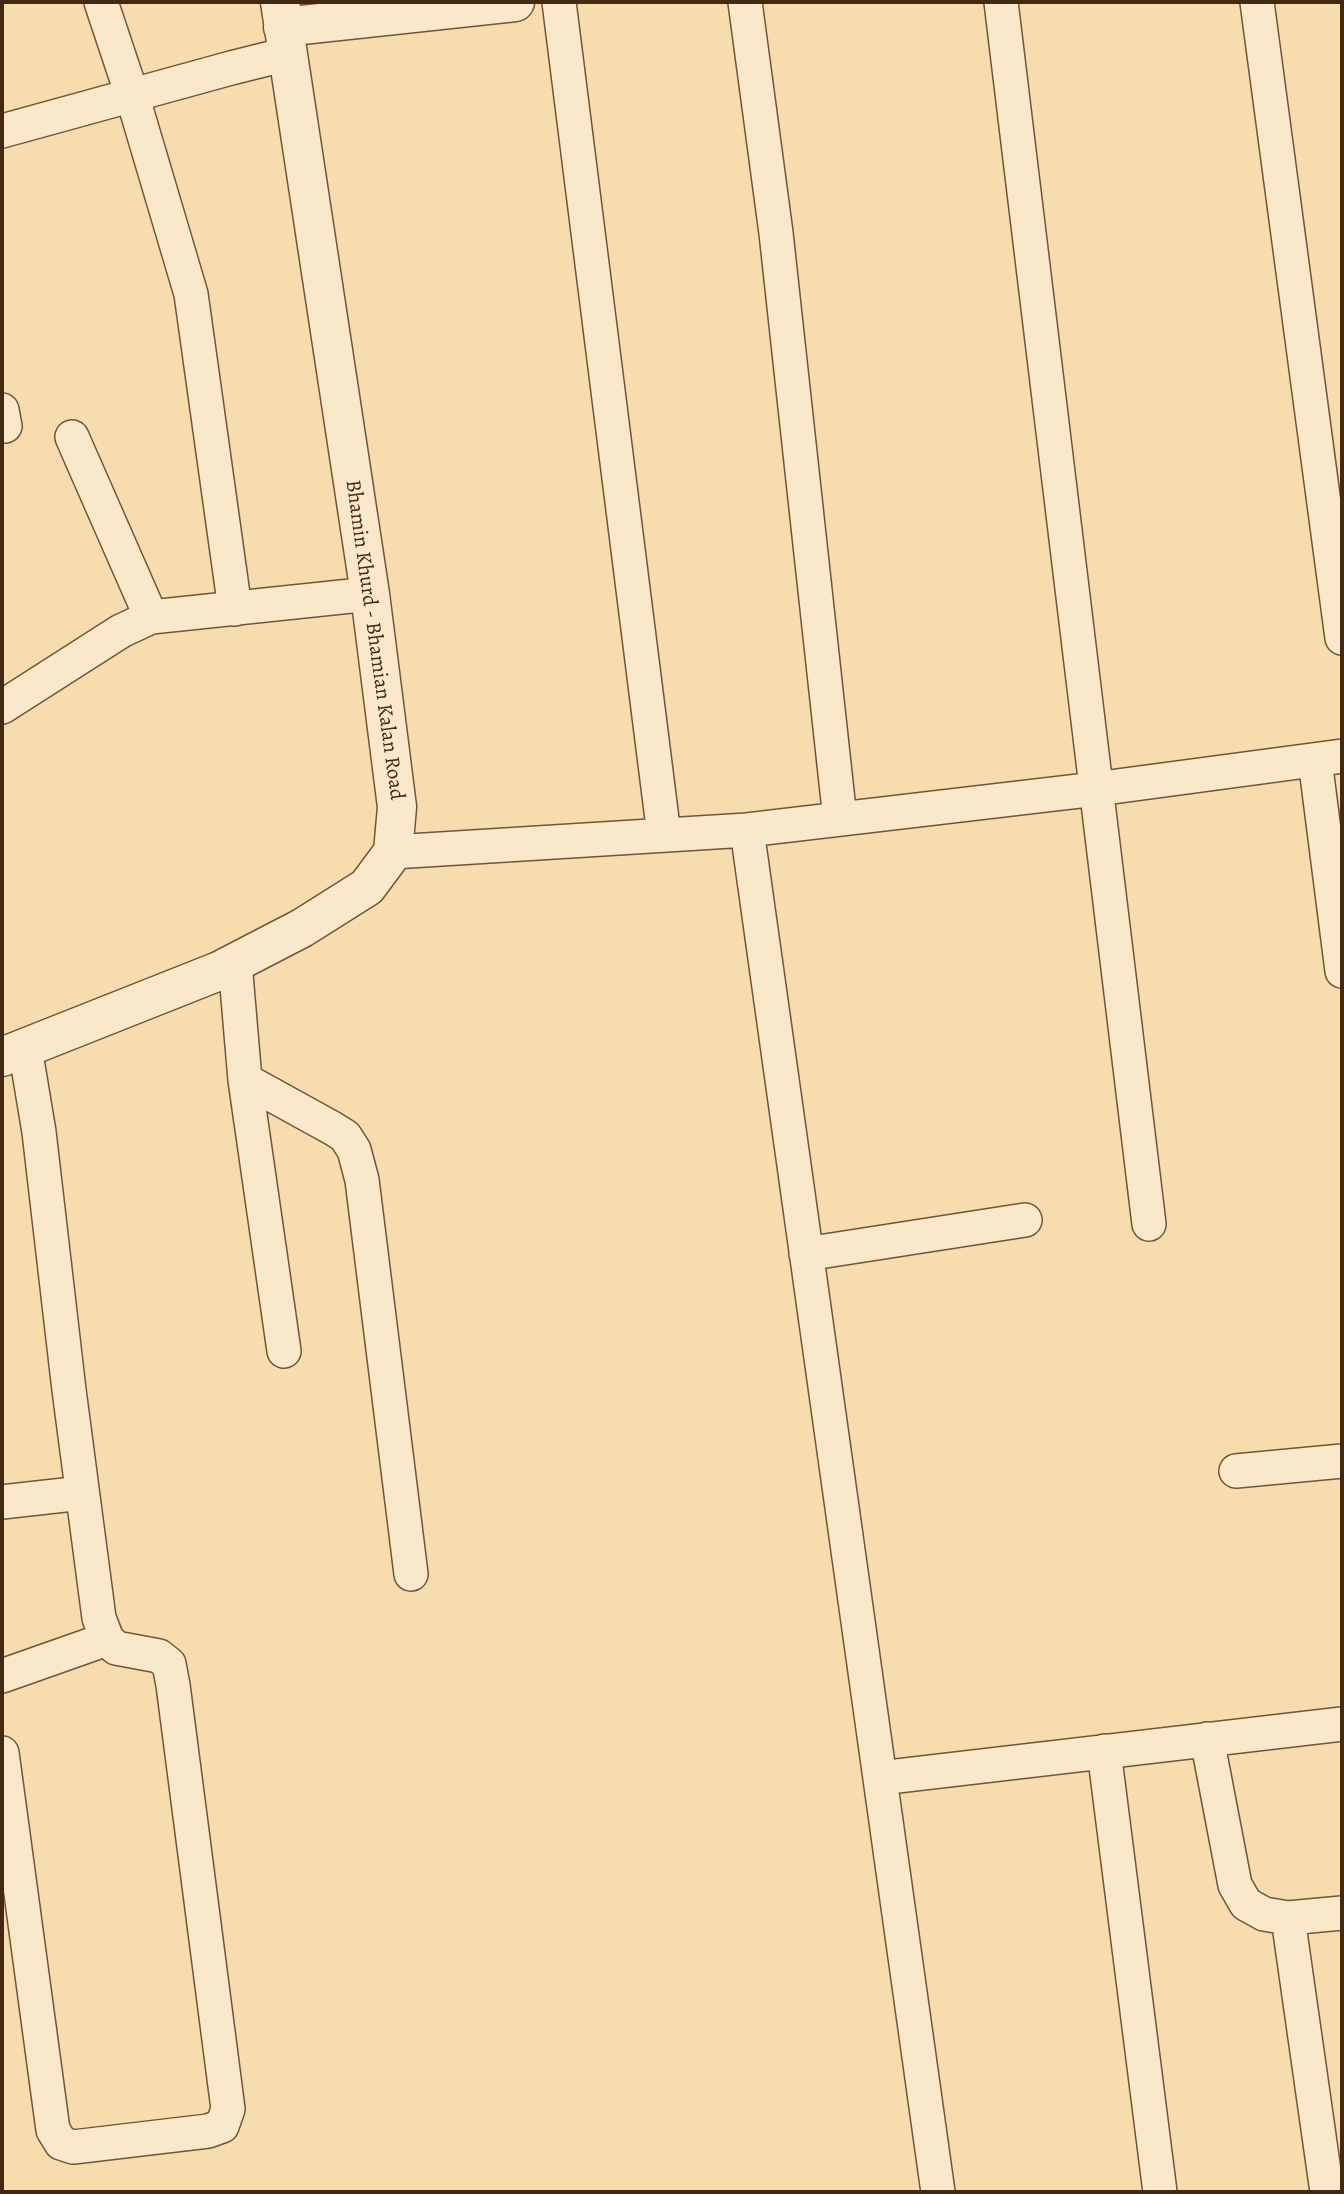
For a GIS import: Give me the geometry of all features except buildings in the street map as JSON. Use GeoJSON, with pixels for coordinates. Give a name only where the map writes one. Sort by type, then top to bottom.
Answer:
{"type":"FeatureCollection","features":[{"type":"Feature","properties":{"kind":"street"},"geometry":{"type":"LineString","coordinates":[[101,2],[132,94],[191,294],[235,609]]}},
{"type":"Feature","properties":{"kind":"street"},"geometry":{"type":"LineString","coordinates":[[2,131],[132,94],[284,28],[515,2]]}},
{"type":"Feature","properties":{"kind":"street"},"geometry":{"type":"LineString","coordinates":[[559,2],[664,835]]}},
{"type":"Feature","properties":{"kind":"street"},"geometry":{"type":"LineString","coordinates":[[745,2],[776,233],[840,819]]}},
{"type":"Feature","properties":{"kind":"street"},"geometry":{"type":"LineString","coordinates":[[1001,2],[1149,1224]]}},
{"type":"Feature","properties":{"kind":"street"},"geometry":{"type":"LineString","coordinates":[[1257,2],[1329,443],[1342,638]]}},
{"type":"Feature","properties":{"kind":"street","name":"Bhamin Khurd - Bhamian Kalan Road"},"geometry":{"type":"LineString","coordinates":[[284,28],[370,594],[397,807],[393,852]]}},
{"type":"Feature","properties":{"kind":"street"},"geometry":{"type":"LineString","coordinates":[[72,437],[151,617]]}},
{"type":"Feature","properties":{"kind":"street"},"geometry":{"type":"LineString","coordinates":[[2,707],[121,631],[151,617],[370,594]]}},
{"type":"Feature","properties":{"kind":"street"},"geometry":{"type":"LineString","coordinates":[[2,1753],[8,1844],[53,2130],[61,2143],[73,2147],[208,2131],[222,2126],[228,2109],[169,1664],[159,1656],[116,1648],[107,1639],[100,1618],[82,1493],[39,1132],[14,1052],[219,971],[302,928],[367,887],[393,852],[747,830],[1096,789],[1328,758],[1342,971]]}},
{"type":"Feature","properties":{"kind":"street"},"geometry":{"type":"LineString","coordinates":[[747,830],[937,2192]]}},
{"type":"Feature","properties":{"kind":"street"},"geometry":{"type":"LineString","coordinates":[[234,962],[245,1080],[284,1351]]}},
{"type":"Feature","properties":{"kind":"street"},"geometry":{"type":"LineString","coordinates":[[245,1080],[345,1136],[354,1150],[362,1180],[411,1574]]}},
{"type":"Feature","properties":{"kind":"street"},"geometry":{"type":"LineString","coordinates":[[806,1254],[1026,1220]]}},
{"type":"Feature","properties":{"kind":"street"},"geometry":{"type":"LineString","coordinates":[[1236,1471],[1342,1461]]}},
{"type":"Feature","properties":{"kind":"street"},"geometry":{"type":"LineString","coordinates":[[2,1502],[82,1493]]}},
{"type":"Feature","properties":{"kind":"street"},"geometry":{"type":"LineString","coordinates":[[2,1676],[107,1639]]}},
{"type":"Feature","properties":{"kind":"street"},"geometry":{"type":"LineString","coordinates":[[880,1778],[1342,1724]]}},
{"type":"Feature","properties":{"kind":"street"},"geometry":{"type":"LineString","coordinates":[[1207,1739],[1234,1885],[1246,1904],[1264,1914],[1288,1918],[1342,1913]]}},
{"type":"Feature","properties":{"kind":"street"},"geometry":{"type":"LineString","coordinates":[[1104,1751],[1160,2192]]}},
{"type":"Feature","properties":{"kind":"street"},"geometry":{"type":"LineString","coordinates":[[1288,1918],[1327,2192]]}}]}
